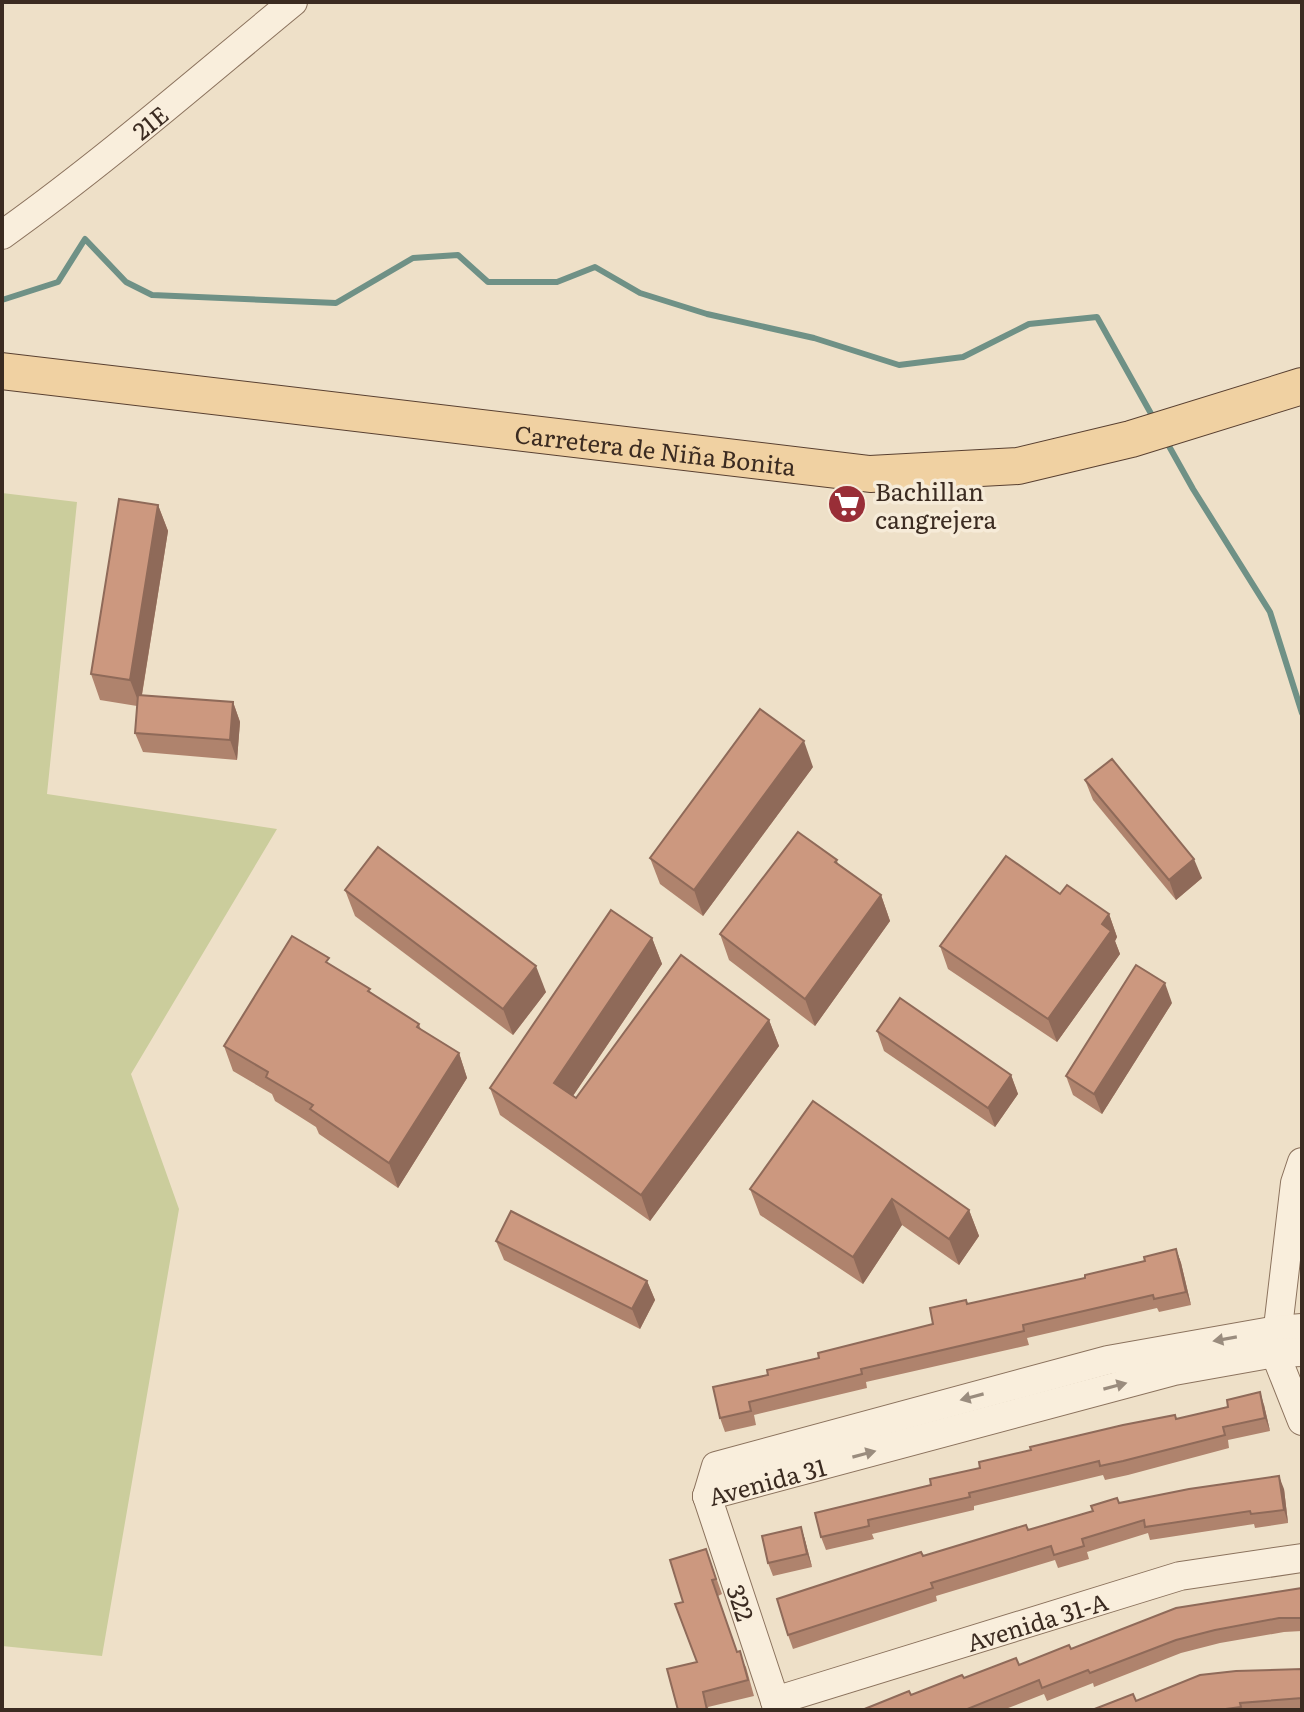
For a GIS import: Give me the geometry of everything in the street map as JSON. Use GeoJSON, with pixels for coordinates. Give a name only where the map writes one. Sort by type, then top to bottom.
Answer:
{"type":"FeatureCollection","features":[{"type":"Feature","properties":{"kind":"main road","name":"Carretera de Niña Bonita"},"geometry":{"type":"LineString","coordinates":[[2,371],[870,474],[1018,466],[1160,430],[1302,386]]}},
{"type":"Feature","properties":{"kind":"street","name":"21E"},"geometry":{"type":"LineString","coordinates":[[2,235],[85,172],[293,2]]}},
{"type":"Feature","properties":{"kind":"street"},"geometry":{"type":"LineString","coordinates":[[1302,1162],[1295,1183],[1289,1341],[1302,1421]]}},
{"type":"Feature","properties":{"kind":"street","name":"Avenida 31"},"geometry":{"type":"LineString","coordinates":[[707,1496],[1289,1341]]}},
{"type":"Feature","properties":{"kind":"street","name":"322"},"geometry":{"type":"LineString","coordinates":[[707,1496],[776,1705]]}},
{"type":"Feature","properties":{"kind":"street","name":"Avenida 31-A"},"geometry":{"type":"LineString","coordinates":[[776,1705],[1180,1576],[1302,1558]]}},
{"type":"Feature","properties":{"kind":"green space"},"geometry":{"type":"Polygon","coordinates":[[[2,493],[77,502],[47,794],[277,829],[131,1074],[179,1209],[102,1656],[2,1646],[2,493]]]}},
{"type":"Feature","properties":{"kind":"building"},"geometry":{"type":"Polygon","coordinates":[[[119,499],[158,505],[130,680],[91,674],[119,499]]]}},
{"type":"Feature","properties":{"kind":"building"},"geometry":{"type":"Polygon","coordinates":[[[138,695],[233,702],[230,740],[135,733],[138,695]]]}},
{"type":"Feature","properties":{"kind":"building"},"geometry":{"type":"Polygon","coordinates":[[[760,709],[804,741],[694,890],[650,858],[760,709]]]}},
{"type":"Feature","properties":{"kind":"building"},"geometry":{"type":"Polygon","coordinates":[[[1112,759],[1194,859],[1169,880],[1085,780],[1112,759]]]}},
{"type":"Feature","properties":{"kind":"building"},"geometry":{"type":"Polygon","coordinates":[[[798,832],[881,895],[805,999],[720,934],[798,832]]]}},
{"type":"Feature","properties":{"kind":"building"},"geometry":{"type":"Polygon","coordinates":[[[378,847],[536,966],[503,1009],[345,890],[378,847]]]}},
{"type":"Feature","properties":{"kind":"building"},"geometry":{"type":"Polygon","coordinates":[[[1006,856],[1060,894],[1067,885],[1109,914],[1102,924],[1111,931],[1048,1019],[940,946],[1006,856]]]}},
{"type":"Feature","properties":{"kind":"building"},"geometry":{"type":"Polygon","coordinates":[[[611,910],[652,938],[554,1083],[576,1098],[681,955],[769,1020],[641,1195],[490,1088],[611,910]]]}},
{"type":"Feature","properties":{"kind":"building"},"geometry":{"type":"Polygon","coordinates":[[[292,936],[329,958],[326,962],[370,989],[368,991],[419,1024],[417,1027],[459,1053],[389,1163],[310,1109],[313,1105],[266,1077],[268,1072],[224,1046],[292,936]]]}},
{"type":"Feature","properties":{"kind":"building"},"geometry":{"type":"Polygon","coordinates":[[[1136,965],[1165,983],[1094,1094],[1066,1076],[1136,965]]]}},
{"type":"Feature","properties":{"kind":"building"},"geometry":{"type":"Polygon","coordinates":[[[900,998],[1011,1075],[988,1108],[877,1031],[900,998]]]}},
{"type":"Feature","properties":{"kind":"building"},"geometry":{"type":"Polygon","coordinates":[[[813,1101],[969,1210],[949,1239],[892,1199],[853,1257],[750,1189],[813,1101]]]}},
{"type":"Feature","properties":{"kind":"building"},"geometry":{"type":"Polygon","coordinates":[[[511,1211],[647,1281],[632,1309],[496,1241],[511,1211]]]}},
{"type":"Feature","properties":{"kind":"building"},"geometry":{"type":"Polygon","coordinates":[[[1176,1249],[1186,1292],[1154,1299],[1153,1295],[1023,1325],[1024,1331],[861,1369],[862,1374],[749,1402],[751,1411],[720,1418],[713,1387],[768,1375],[767,1370],[819,1358],[818,1353],[933,1324],[930,1308],[966,1300],[967,1304],[1085,1278],[1085,1275],[1145,1261],[1144,1257],[1176,1249]]]}},
{"type":"Feature","properties":{"kind":"building"},"geometry":{"type":"Polygon","coordinates":[[[1260,1392],[1265,1418],[1223,1427],[1225,1435],[1123,1461],[1100,1466],[1099,1461],[969,1493],[970,1497],[868,1520],[869,1526],[821,1537],[815,1513],[931,1485],[930,1479],[980,1468],[979,1462],[1031,1450],[1030,1447],[1123,1425],[1175,1415],[1176,1419],[1228,1407],[1227,1400],[1260,1392]]]}},
{"type":"Feature","properties":{"kind":"building"},"geometry":{"type":"Polygon","coordinates":[[[1279,1476],[1284,1510],[1251,1514],[1250,1511],[1145,1527],[1144,1520],[1082,1539],[1084,1546],[1054,1555],[1051,1546],[931,1583],[933,1588],[788,1635],[777,1599],[921,1552],[923,1556],[1026,1525],[1028,1530],[1093,1511],[1091,1506],[1117,1498],[1119,1503],[1279,1476]]]}},
{"type":"Feature","properties":{"kind":"building"},"geometry":{"type":"Polygon","coordinates":[[[801,1527],[807,1554],[768,1563],[762,1536],[801,1527]]]}},
{"type":"Feature","properties":{"kind":"building"},"geometry":{"type":"Polygon","coordinates":[[[706,1549],[716,1579],[712,1580],[748,1680],[703,1692],[707,1710],[678,1710],[667,1669],[697,1662],[675,1604],[683,1602],[670,1560],[706,1549]]]}},
{"type":"Feature","properties":{"kind":"building"},"geometry":{"type":"Polygon","coordinates":[[[1302,1588],[1302,1618],[1279,1618],[1176,1640],[1042,1688],[1039,1680],[965,1710],[862,1710],[909,1691],[911,1695],[1016,1658],[1019,1665],[1069,1645],[1071,1649],[1176,1608],[1302,1588]]]}},
{"type":"Feature","properties":{"kind":"building"},"geometry":{"type":"Polygon","coordinates":[[[1302,1669],[1302,1698],[1240,1703],[1241,1707],[1218,1710],[1092,1710],[1133,1694],[1136,1701],[1200,1675],[1302,1669]]]}},
{"type":"Feature","properties":{"kind":"waterway"},"geometry":{"type":"LineString","coordinates":[[2,300],[58,282],[85,239],[126,282],[152,295],[336,303],[413,258],[458,255],[488,282],[557,282],[595,267],[640,293],[707,314],[814,338],[899,365],[963,357],[1029,324],[1097,317],[1154,419]]}},
{"type":"Feature","properties":{"kind":"waterway"},"geometry":{"type":"LineString","coordinates":[[1165,439],[1270,612],[1302,713]]}},
{"type":"Feature","properties":{"kind":"place","name":"Bachillan cangrejera"},"geometry":{"type":"Point","coordinates":[847,504]}}]}
